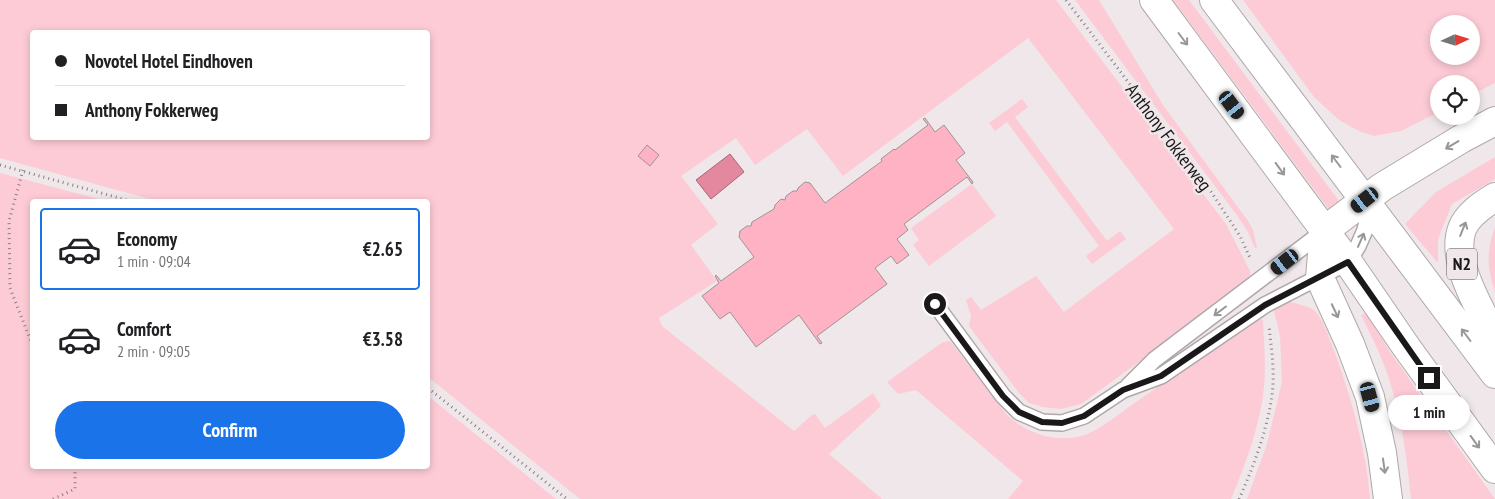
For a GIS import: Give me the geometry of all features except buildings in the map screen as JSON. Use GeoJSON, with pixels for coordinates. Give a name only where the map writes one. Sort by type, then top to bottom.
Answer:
{"type":"FeatureCollection","features":[{"type":"Feature","properties":{"kind":"main road"},"geometry":{"type":"LineString","coordinates":[[1154,0],[1348,262],[1407,348],[1495,469]]}},
{"type":"Feature","properties":{"kind":"main road"},"geometry":{"type":"LineString","coordinates":[[1214,0],[1495,374]]}},
{"type":"Feature","properties":{"kind":"main road"},"geometry":{"type":"LineString","coordinates":[[1388,499],[1380,444],[1370,397],[1350,344],[1320,278],[1324,231],[1382,187],[1495,121]]}},
{"type":"Feature","properties":{"kind":"main road","name":"N2"},"geometry":{"type":"LineString","coordinates":[[1495,197],[1466,220],[1460,237],[1460,256],[1464,274],[1495,339]]}},
{"type":"Feature","properties":{"kind":"lane"},"geometry":{"type":"LineString","coordinates":[[1123,390],[1161,376],[1265,305],[1348,262],[1365,230],[1368,216],[1365,200]]}},
{"type":"Feature","properties":{"kind":"lane"},"geometry":{"type":"LineString","coordinates":[[935,304],[1003,396],[1019,412],[1042,422],[1062,423],[1084,416],[1123,390],[1154,360],[1324,231]]}},
{"type":"Feature","properties":{"kind":"path","name":"Anthony Fokkerweg"},"geometry":{"type":"LineString","coordinates":[[1066,0],[1210,190],[1240,236],[1259,282]]}},
{"type":"Feature","properties":{"kind":"path"},"geometry":{"type":"LineString","coordinates":[[0,165],[123,199]]}},
{"type":"Feature","properties":{"kind":"path"},"geometry":{"type":"LineString","coordinates":[[23,170],[9,221],[10,288],[30,339]]}},
{"type":"Feature","properties":{"kind":"path"},"geometry":{"type":"LineString","coordinates":[[1240,499],[1256,456],[1273,385],[1273,358],[1265,305]]}},
{"type":"Feature","properties":{"kind":"path"},"geometry":{"type":"LineString","coordinates":[[430,390],[567,499]]}},
{"type":"Feature","properties":{"kind":"path"},"geometry":{"type":"LineString","coordinates":[[53,499],[75,489],[75,469]]}},
{"type":"Feature","properties":{"kind":"shaded area"},"geometry":{"type":"Polygon","coordinates":[[[0,0],[1056,0],[1226,224],[1250,271],[1250,279],[1238,290],[1081,404],[1061,409],[1043,407],[1029,403],[1019,393],[969,326],[971,316],[966,300],[971,297],[981,310],[1036,276],[1064,312],[1174,229],[1028,38],[843,176],[807,129],[755,165],[736,138],[681,176],[718,224],[691,245],[717,281],[659,318],[662,326],[794,431],[815,414],[825,428],[873,393],[881,406],[829,454],[882,499],[580,499],[430,379],[430,199],[150,199],[0,158],[0,0]]]}},
{"type":"Feature","properties":{"kind":"shaded area"},"geometry":{"type":"Polygon","coordinates":[[[1075,0],[1099,0],[1163,105],[1248,221],[1253,230],[1257,248],[1255,248],[1248,232],[1236,214],[1075,0]]]}},
{"type":"Feature","properties":{"kind":"shaded area"},"geometry":{"type":"Polygon","coordinates":[[[1173,0],[1189,0],[1342,205],[1331,212],[1173,0]]]}},
{"type":"Feature","properties":{"kind":"shaded area"},"geometry":{"type":"Polygon","coordinates":[[[1243,0],[1495,0],[1495,83],[1480,90],[1480,75],[1430,75],[1430,116],[1401,131],[1374,136],[1359,131],[1339,120],[1314,97],[1243,0]]]}},
{"type":"Feature","properties":{"kind":"shaded area"},"geometry":{"type":"Polygon","coordinates":[[[1022,99],[1028,107],[1015,117],[1107,241],[1120,231],[1126,239],[1092,264],[1086,256],[1099,246],[1007,122],[995,131],[989,123],[1022,99]]]}},
{"type":"Feature","properties":{"kind":"shaded area"},"geometry":{"type":"Polygon","coordinates":[[[730,154],[744,172],[711,199],[696,180],[730,154]]]}},
{"type":"Feature","properties":{"kind":"shaded area"},"geometry":{"type":"Polygon","coordinates":[[[1495,157],[1495,179],[1452,204],[1438,239],[1438,263],[1405,224],[1436,192],[1495,157]]]}},
{"type":"Feature","properties":{"kind":"shaded area"},"geometry":{"type":"Polygon","coordinates":[[[0,173],[98,199],[30,199],[30,469],[430,469],[430,398],[556,499],[0,499],[0,173]]]}},
{"type":"Feature","properties":{"kind":"shaded area"},"geometry":{"type":"Polygon","coordinates":[[[972,184],[996,216],[929,266],[913,245],[919,240],[911,228],[972,184]]]}},
{"type":"Feature","properties":{"kind":"shaded area"},"geometry":{"type":"Polygon","coordinates":[[[1495,227],[1495,292],[1490,275],[1489,252],[1495,227]]]}},
{"type":"Feature","properties":{"kind":"shaded area"},"geometry":{"type":"Polygon","coordinates":[[[1290,302],[1307,306],[1315,311],[1329,337],[1357,425],[1365,461],[1370,499],[1247,499],[1267,444],[1282,382],[1280,336],[1273,306],[1290,302]]]}},
{"type":"Feature","properties":{"kind":"shaded area"},"geometry":{"type":"Polygon","coordinates":[[[1366,313],[1390,352],[1495,499],[1411,499],[1406,454],[1398,411],[1384,365],[1361,315],[1366,313]]]}},
{"type":"Feature","properties":{"kind":"shaded area"},"geometry":{"type":"Polygon","coordinates":[[[1259,316],[1263,321],[1265,354],[1265,379],[1262,402],[1252,444],[1231,499],[1008,499],[1023,481],[916,390],[898,394],[887,382],[943,342],[950,341],[1007,415],[1023,427],[1041,435],[1071,438],[1088,434],[1103,425],[1259,316]]]}},
{"type":"Feature","properties":{"kind":"route"},"geometry":{"type":"LineString","coordinates":[[935,304],[1003,396],[1019,412],[1042,422],[1062,423],[1084,416],[1123,390],[1161,376],[1265,305],[1348,262],[1429,378]]}}]}
